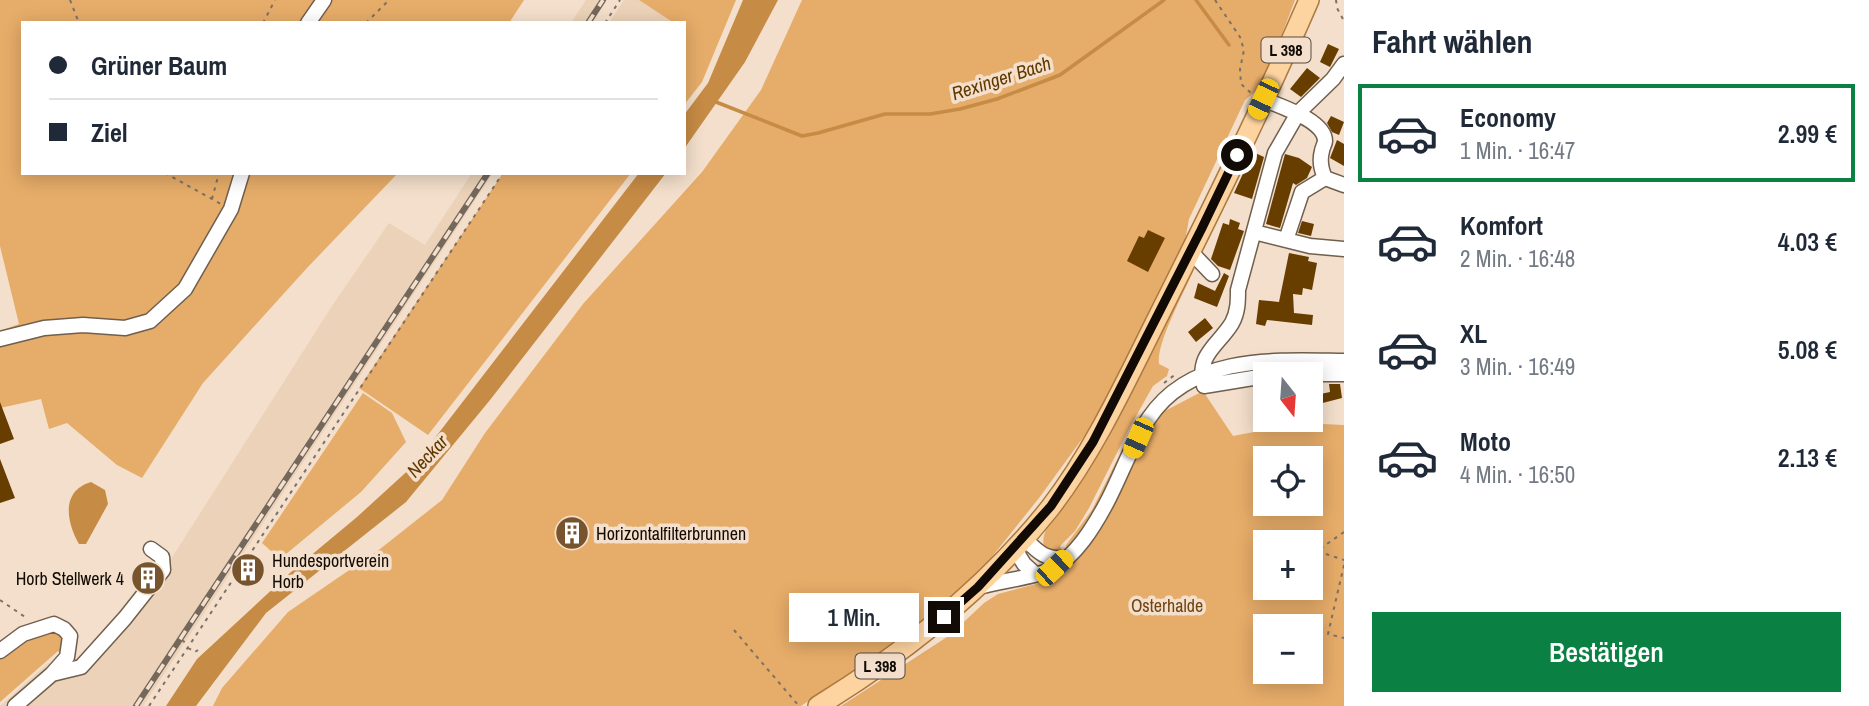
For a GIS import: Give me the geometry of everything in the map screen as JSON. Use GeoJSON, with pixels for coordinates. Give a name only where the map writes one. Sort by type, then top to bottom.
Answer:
{"type":"FeatureCollection","features":[{"type":"Feature","properties":{"kind":"main road","name":"L 398"},"geometry":{"type":"LineString","coordinates":[[818,706],[926,633],[978,587],[1051,506],[1093,442],[1191,252],[1309,0]]}},
{"type":"Feature","properties":{"kind":"street"},"geometry":{"type":"LineString","coordinates":[[309,21],[324,0]]}},
{"type":"Feature","properties":{"kind":"street"},"geometry":{"type":"LineString","coordinates":[[1253,377],[1204,386],[1201,375],[1205,357],[1233,322],[1238,307],[1238,290],[1275,153],[1298,113],[1344,64]]}},
{"type":"Feature","properties":{"kind":"street"},"geometry":{"type":"LineString","coordinates":[[1263,99],[1298,113],[1323,132],[1325,142],[1321,167],[1325,178],[1344,185]]}},
{"type":"Feature","properties":{"kind":"street"},"geometry":{"type":"LineString","coordinates":[[0,339],[44,328],[83,325],[125,328],[150,321],[185,289],[231,209],[241,175]]}},
{"type":"Feature","properties":{"kind":"street"},"geometry":{"type":"LineString","coordinates":[[1286,240],[1302,192],[1325,178]]}},
{"type":"Feature","properties":{"kind":"street"},"geometry":{"type":"LineString","coordinates":[[1254,232],[1310,246],[1344,248]]}},
{"type":"Feature","properties":{"kind":"street"},"geometry":{"type":"LineString","coordinates":[[1191,252],[1212,274]]}},
{"type":"Feature","properties":{"kind":"street"},"geometry":{"type":"LineString","coordinates":[[978,587],[1054,568],[1077,548],[1103,509],[1149,418],[1179,386],[1201,375],[1242,364],[1344,361]]}},
{"type":"Feature","properties":{"kind":"street"},"geometry":{"type":"LineString","coordinates":[[1019,543],[1044,557],[1065,558]]}},
{"type":"Feature","properties":{"kind":"street"},"geometry":{"type":"LineString","coordinates":[[1019,543],[1024,564],[1035,574]]}},
{"type":"Feature","properties":{"kind":"street"},"geometry":{"type":"LineString","coordinates":[[52,674],[81,667],[125,618],[163,570],[162,557],[151,549]]}},
{"type":"Feature","properties":{"kind":"street"},"geometry":{"type":"LineString","coordinates":[[0,651],[23,634],[54,624],[70,636],[67,657],[15,706]]}},
{"type":"Feature","properties":{"kind":"path"},"geometry":{"type":"LineString","coordinates":[[70,0],[78,21]]}},
{"type":"Feature","properties":{"kind":"path"},"geometry":{"type":"LineString","coordinates":[[264,21],[275,0]]}},
{"type":"Feature","properties":{"kind":"path"},"geometry":{"type":"LineString","coordinates":[[368,21],[389,0]]}},
{"type":"Feature","properties":{"kind":"path"},"geometry":{"type":"LineString","coordinates":[[606,21],[620,0]]}},
{"type":"Feature","properties":{"kind":"path"},"geometry":{"type":"LineString","coordinates":[[1215,0],[1240,37],[1244,50],[1240,69],[1241,84],[1246,91],[1263,99]]}},
{"type":"Feature","properties":{"kind":"path"},"geometry":{"type":"LineString","coordinates":[[1336,0],[1337,9],[1344,21]]}},
{"type":"Feature","properties":{"kind":"path"},"geometry":{"type":"LineString","coordinates":[[169,175],[231,209]]}},
{"type":"Feature","properties":{"kind":"path"},"geometry":{"type":"LineString","coordinates":[[212,199],[218,175]]}},
{"type":"Feature","properties":{"kind":"path"},"geometry":{"type":"LineString","coordinates":[[149,706],[502,175]]}},
{"type":"Feature","properties":{"kind":"path"},"geometry":{"type":"LineString","coordinates":[[1344,533],[1317,551],[1344,560]]}},
{"type":"Feature","properties":{"kind":"path"},"geometry":{"type":"LineString","coordinates":[[1344,565],[1328,634],[1344,638]]}},
{"type":"Feature","properties":{"kind":"path"},"geometry":{"type":"LineString","coordinates":[[0,600],[40,627]]}},
{"type":"Feature","properties":{"kind":"path"},"geometry":{"type":"LineString","coordinates":[[734,629],[799,706]]}},
{"type":"Feature","properties":{"kind":"path"},"geometry":{"type":"LineString","coordinates":[[182,640],[195,652],[198,650]]}},
{"type":"Feature","properties":{"kind":"shaded area"},"geometry":{"type":"Polygon","coordinates":[[[586,0],[607,0],[593,21],[572,21],[586,0]]]}},
{"type":"Feature","properties":{"kind":"shaded area"},"geometry":{"type":"Polygon","coordinates":[[[624,0],[639,0],[672,21],[610,21],[624,0]]]}},
{"type":"Feature","properties":{"kind":"shaded area"},"geometry":{"type":"Polygon","coordinates":[[[471,175],[492,175],[143,706],[0,706],[48,663],[79,673],[159,578],[332,306],[389,223],[425,245],[471,175]]]}},
{"type":"Feature","properties":{"kind":"green space"},"geometry":{"type":"Polygon","coordinates":[[[0,0],[524,0],[510,21],[21,21],[21,175],[396,175],[203,383],[142,478],[117,465],[67,423],[49,429],[41,399],[0,408],[0,331],[19,324],[0,246],[0,0]]]}},
{"type":"Feature","properties":{"kind":"green space"},"geometry":{"type":"Polygon","coordinates":[[[639,0],[736,0],[702,82],[686,102],[686,21],[671,21],[639,0]]]}},
{"type":"Feature","properties":{"kind":"green space"},"geometry":{"type":"Polygon","coordinates":[[[802,0],[1295,0],[1262,86],[1245,100],[1189,219],[1185,241],[1093,424],[983,568],[939,613],[801,706],[213,706],[222,688],[288,612],[380,549],[442,500],[485,433],[583,304],[702,172],[761,90],[802,0]]]}},
{"type":"Feature","properties":{"kind":"green space"},"geometry":{"type":"Polygon","coordinates":[[[502,175],[629,175],[428,435],[359,388],[502,175]]]}},
{"type":"Feature","properties":{"kind":"green space"},"geometry":{"type":"Polygon","coordinates":[[[1193,265],[1194,269],[1172,317],[1159,355],[1159,364],[1169,369],[1167,376],[1153,386],[1089,508],[1075,531],[1060,546],[1062,551],[1058,553],[1045,549],[1043,539],[1049,523],[1193,265]]]}},
{"type":"Feature","properties":{"kind":"green space","name":"Osterhalde"},"geometry":{"type":"Polygon","coordinates":[[[1203,391],[1233,436],[1254,432],[1323,432],[1323,424],[1344,425],[1344,706],[841,706],[950,635],[984,603],[998,594],[1051,580],[1070,568],[1105,522],[1144,440],[1161,413],[1203,391]]]}},
{"type":"Feature","properties":{"kind":"green space"},"geometry":{"type":"Polygon","coordinates":[[[363,393],[392,413],[406,442],[361,492],[280,559],[262,543],[363,393]]]}},
{"type":"Feature","properties":{"kind":"green space"},"geometry":{"type":"Polygon","coordinates":[[[1149,404],[1102,502],[1067,548],[1066,545],[1092,510],[1133,428],[1149,404]]]}},
{"type":"Feature","properties":{"kind":"green space"},"geometry":{"type":"Polygon","coordinates":[[[54,627],[66,632],[61,653],[58,651],[0,702],[0,655],[10,645],[54,627]]]}},
{"type":"Feature","properties":{"kind":"water"},"geometry":{"type":"Polygon","coordinates":[[[743,0],[778,0],[745,62],[686,146],[686,112],[708,83],[743,0]]]}},
{"type":"Feature","properties":{"kind":"water","name":"Neckar"},"geometry":{"type":"Polygon","coordinates":[[[637,175],[664,175],[490,400],[406,502],[266,613],[196,706],[166,706],[197,659],[291,572],[414,465],[637,175]]]}},
{"type":"Feature","properties":{"kind":"water"},"geometry":{"type":"Polygon","coordinates":[[[91,482],[105,490],[108,504],[86,544],[79,544],[71,526],[69,508],[75,492],[91,482]]]}},
{"type":"Feature","properties":{"kind":"building"},"geometry":{"type":"Polygon","coordinates":[[[1328,44],[1339,49],[1330,67],[1320,62],[1328,44]]]}},
{"type":"Feature","properties":{"kind":"building"},"geometry":{"type":"Polygon","coordinates":[[[1307,68],[1320,78],[1301,97],[1290,89],[1307,68]]]}},
{"type":"Feature","properties":{"kind":"building"},"geometry":{"type":"Polygon","coordinates":[[[1331,116],[1344,122],[1339,135],[1332,132],[1327,123],[1331,116]]]}},
{"type":"Feature","properties":{"kind":"building"},"geometry":{"type":"Polygon","coordinates":[[[1337,140],[1344,144],[1344,166],[1330,158],[1337,140]]]}},
{"type":"Feature","properties":{"kind":"building"},"geometry":{"type":"Polygon","coordinates":[[[1253,152],[1264,157],[1252,199],[1234,193],[1253,152]]]}},
{"type":"Feature","properties":{"kind":"building"},"geometry":{"type":"Polygon","coordinates":[[[1285,154],[1299,158],[1312,167],[1307,178],[1296,185],[1293,183],[1280,228],[1266,224],[1285,154]]]}},
{"type":"Feature","properties":{"kind":"building"},"geometry":{"type":"Polygon","coordinates":[[[1230,219],[1240,223],[1238,229],[1244,231],[1230,270],[1218,266],[1211,259],[1223,223],[1229,225],[1230,219]]]}},
{"type":"Feature","properties":{"kind":"building"},"geometry":{"type":"Polygon","coordinates":[[[1302,221],[1314,224],[1311,236],[1298,233],[1302,221]]]}},
{"type":"Feature","properties":{"kind":"building"},"geometry":{"type":"Polygon","coordinates":[[[1148,230],[1165,238],[1148,272],[1127,261],[1139,236],[1144,238],[1148,230]]]}},
{"type":"Feature","properties":{"kind":"building"},"geometry":{"type":"Polygon","coordinates":[[[1289,253],[1309,257],[1308,261],[1317,263],[1312,290],[1303,288],[1302,295],[1293,294],[1294,313],[1313,315],[1312,325],[1267,320],[1265,326],[1256,324],[1259,300],[1279,302],[1289,253]]]}},
{"type":"Feature","properties":{"kind":"building"},"geometry":{"type":"Polygon","coordinates":[[[1224,273],[1229,276],[1217,307],[1194,298],[1198,283],[1215,291],[1224,273]]]}},
{"type":"Feature","properties":{"kind":"building"},"geometry":{"type":"Polygon","coordinates":[[[1205,318],[1213,328],[1196,342],[1188,332],[1205,318]]]}},
{"type":"Feature","properties":{"kind":"building"},"geometry":{"type":"Polygon","coordinates":[[[1329,384],[1340,384],[1342,398],[1323,403],[1323,393],[1330,392],[1329,384]]]}},
{"type":"Feature","properties":{"kind":"building"},"geometry":{"type":"Polygon","coordinates":[[[0,402],[14,439],[0,444],[0,402]]]}},
{"type":"Feature","properties":{"kind":"building"},"geometry":{"type":"Polygon","coordinates":[[[0,459],[15,498],[0,503],[0,459]]]}},
{"type":"Feature","properties":{"kind":"building","name":"Horizontalfilterbrunnen"},"geometry":{"type":"Polygon","coordinates":[[[572,523],[578,526],[581,532],[578,538],[572,541],[566,538],[563,532],[566,526],[572,523]]]}},
{"type":"Feature","properties":{"kind":"waterway","name":"Rexinger Bach"},"geometry":{"type":"LineString","coordinates":[[716,102],[802,136],[885,114],[930,114],[960,109],[997,99],[1060,75],[1164,0]]}},
{"type":"Feature","properties":{"kind":"waterway","name":"Rexinger Bach"},"geometry":{"type":"LineString","coordinates":[[1196,0],[1229,45]]}},
{"type":"Feature","properties":{"kind":"railway"},"geometry":{"type":"LineString","coordinates":[[589,21],[603,0]]}},
{"type":"Feature","properties":{"kind":"railway"},"geometry":{"type":"LineString","coordinates":[[136,706],[487,175]]}},
{"type":"Feature","properties":{"kind":"place","name":"Horizontalfilterbrunnen"},"geometry":{"type":"Point","coordinates":[572,533]}},
{"type":"Feature","properties":{"kind":"place","name":"Hundesportverein Horb"},"geometry":{"type":"Point","coordinates":[248,570]}},
{"type":"Feature","properties":{"kind":"place","name":"Horb Stellwerk 4"},"geometry":{"type":"Point","coordinates":[148,578]}},
{"type":"Feature","properties":{"kind":"route"},"geometry":{"type":"LineString","coordinates":[[944,617],[978,587],[1024,538],[1051,506],[1093,442],[1131,371],[1237,155]]}}]}
